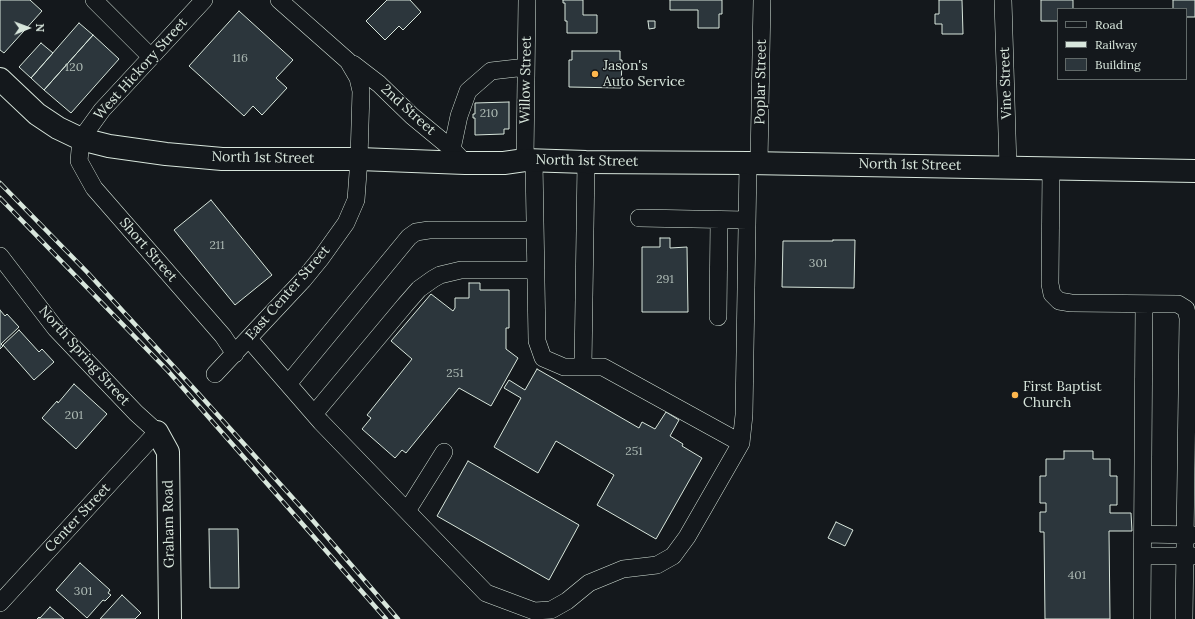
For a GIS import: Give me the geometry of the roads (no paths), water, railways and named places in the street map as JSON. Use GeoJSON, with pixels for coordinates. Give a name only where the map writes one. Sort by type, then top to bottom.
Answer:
{"type":"FeatureCollection","features":[{"type":"Feature","properties":{"kind":"main road","name":"North 1st Street"},"geometry":{"type":"LineString","coordinates":[[0,80],[38,114],[58,128],[81,139],[109,146],[166,154],[222,159],[360,159],[458,156],[504,163],[530,160],[1195,171]]}},
{"type":"Feature","properties":{"kind":"main road","name":"Graham Road"},"geometry":{"type":"LineString","coordinates":[[157,432],[168,452],[170,619]]}},
{"type":"Feature","properties":{"kind":"street"},"geometry":{"type":"LineString","coordinates":[[94,0],[151,57]]}},
{"type":"Feature","properties":{"kind":"street","name":"West Hickory Street"},"geometry":{"type":"LineString","coordinates":[[81,139],[102,110],[204,0]]}},
{"type":"Feature","properties":{"kind":"street"},"geometry":{"type":"LineString","coordinates":[[279,0],[348,61]]}},
{"type":"Feature","properties":{"kind":"street","name":"Willow Street"},"geometry":{"type":"LineString","coordinates":[[527,0],[526,67],[535,230],[537,341],[543,358],[564,367],[603,367],[741,443]]}},
{"type":"Feature","properties":{"kind":"street","name":"Poplar Street"},"geometry":{"type":"LineString","coordinates":[[741,443],[744,415],[747,220],[754,163],[762,0]]}},
{"type":"Feature","properties":{"kind":"street","name":"Vine Street"},"geometry":{"type":"LineString","coordinates":[[1003,0],[1008,167]]}},
{"type":"Feature","properties":{"kind":"street","name":"2nd Street"},"geometry":{"type":"LineString","coordinates":[[348,61],[378,84],[458,156]]}},
{"type":"Feature","properties":{"kind":"street","name":"East Center Street"},"geometry":{"type":"LineString","coordinates":[[215,374],[303,280],[321,258],[346,223],[356,200],[360,159],[361,91],[358,78],[348,61]]}},
{"type":"Feature","properties":{"kind":"street"},"geometry":{"type":"LineString","coordinates":[[458,156],[459,116],[468,90],[491,71],[526,67]]}},
{"type":"Feature","properties":{"kind":"street","name":"Short Street"},"geometry":{"type":"LineString","coordinates":[[81,139],[79,161],[94,188],[223,336],[235,354]]}},
{"type":"Feature","properties":{"kind":"street"},"geometry":{"type":"LineString","coordinates":[[583,367],[586,162]]}},
{"type":"Feature","properties":{"kind":"street"},"geometry":{"type":"LineString","coordinates":[[1051,168],[1050,284],[1052,294],[1059,301],[1071,303],[1178,304],[1186,309],[1188,318],[1190,556],[1184,619]]}},
{"type":"Feature","properties":{"kind":"street"},"geometry":{"type":"LineString","coordinates":[[640,218],[747,220]]}},
{"type":"Feature","properties":{"kind":"street"},"geometry":{"type":"LineString","coordinates":[[718,317],[719,220]]}},
{"type":"Feature","properties":{"kind":"street"},"geometry":{"type":"LineString","coordinates":[[288,384],[409,237],[416,232],[429,230],[535,230]]}},
{"type":"Feature","properties":{"kind":"street","name":"North Spring Street"},"geometry":{"type":"LineString","coordinates":[[0,256],[56,329],[136,413],[157,432]]}},
{"type":"Feature","properties":{"kind":"street"},"geometry":{"type":"LineString","coordinates":[[314,414],[405,305],[420,289],[433,279],[440,275],[461,270],[536,270]]}},
{"type":"Feature","properties":{"kind":"street"},"geometry":{"type":"LineString","coordinates":[[1142,619],[1144,304]]}},
{"type":"Feature","properties":{"kind":"street"},"geometry":{"type":"LineString","coordinates":[[249,339],[314,414],[486,593],[534,611],[551,610],[567,601],[589,583],[623,569],[657,565],[673,556],[687,537],[741,443]]}},
{"type":"Feature","properties":{"kind":"street","name":"Center Street"},"geometry":{"type":"LineString","coordinates":[[0,603],[157,432]]}},
{"type":"Feature","properties":{"kind":"street"},"geometry":{"type":"LineString","coordinates":[[407,511],[444,452]]}},
{"type":"Feature","properties":{"kind":"street"},"geometry":{"type":"LineString","coordinates":[[1143,534],[1190,535]]}},
{"type":"Feature","properties":{"kind":"street"},"geometry":{"type":"LineString","coordinates":[[1142,556],[1190,556]]}},
{"type":"Feature","properties":{"kind":"railway"},"geometry":{"type":"LineString","coordinates":[[0,183],[87,272],[198,393],[309,516],[398,619]]}},
{"type":"Feature","properties":{"kind":"railway"},"geometry":{"type":"LineString","coordinates":[[0,198],[168,371],[386,619]]}},
{"type":"Feature","properties":{"kind":"place","name":"Jason's Auto Service"},"geometry":{"type":"Point","coordinates":[595,74]}},
{"type":"Feature","properties":{"kind":"place","name":"First Baptist Church"},"geometry":{"type":"Point","coordinates":[1015,395]}}]}
